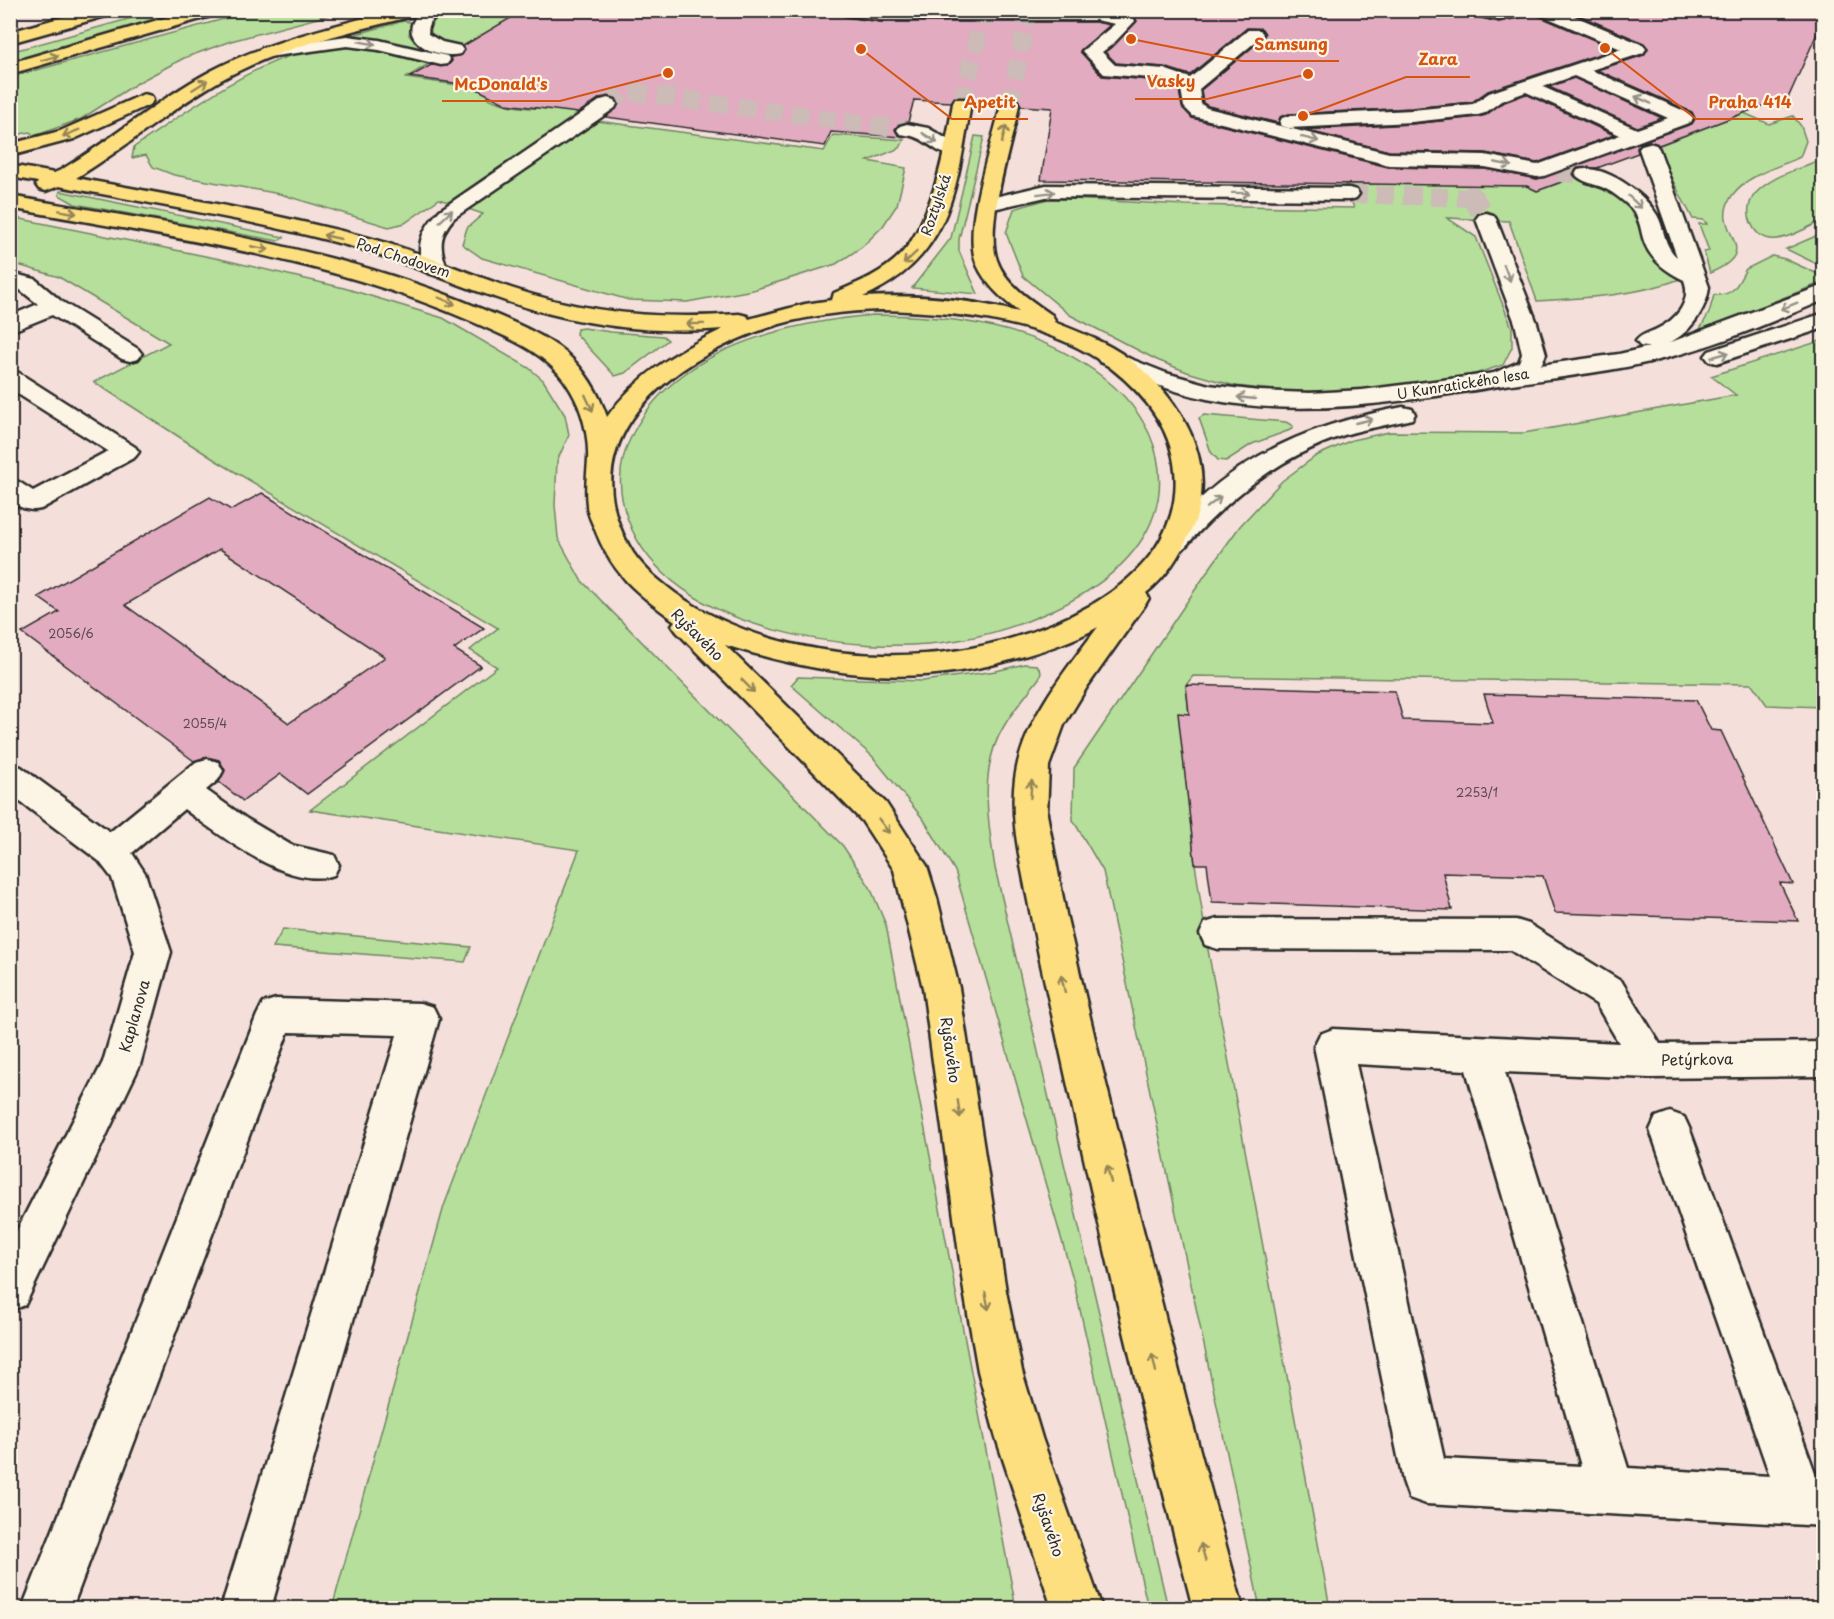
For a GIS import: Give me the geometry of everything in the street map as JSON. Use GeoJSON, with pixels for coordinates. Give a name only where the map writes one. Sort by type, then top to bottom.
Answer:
{"type":"FeatureCollection","features":[{"type":"Feature","properties":{"kind":"main road"},"geometry":{"type":"LineString","coordinates":[[10,38],[107,10]]}},
{"type":"Feature","properties":{"kind":"main road"},"geometry":{"type":"LineString","coordinates":[[10,69],[212,10]]}},
{"type":"Feature","properties":{"kind":"main road"},"geometry":{"type":"LineString","coordinates":[[10,200],[36,176],[102,132],[144,100],[204,64],[249,45],[369,10]]}},
{"type":"Feature","properties":{"kind":"main road"},"geometry":{"type":"LineString","coordinates":[[10,200],[56,180],[205,82],[268,52],[415,10]]}},
{"type":"Feature","properties":{"kind":"main road"},"geometry":{"type":"LineString","coordinates":[[10,150],[67,135],[144,100]]}},
{"type":"Feature","properties":{"kind":"main road","name":"Roztylská"},"geometry":{"type":"LineString","coordinates":[[800,312],[872,286],[892,273],[920,248],[931,229],[945,188],[962,103]]}},
{"type":"Feature","properties":{"kind":"main road"},"geometry":{"type":"LineString","coordinates":[[1010,105],[989,204],[984,253],[996,279],[1034,313],[1089,346],[1142,384],[1160,404],[1181,440],[1188,466],[1190,488],[1185,515],[1167,551],[1089,663],[1042,739],[1033,766],[1030,802],[1035,847],[1056,953],[1176,1455],[1218,1608]]}},
{"type":"Feature","properties":{"kind":"main road"},"geometry":{"type":"LineString","coordinates":[[132,132],[117,148],[121,168],[132,179],[231,215]]}},
{"type":"Feature","properties":{"kind":"main road","name":"Pod Chodovem"},"geometry":{"type":"LineString","coordinates":[[10,171],[363,244],[534,303],[567,311],[630,322],[715,324],[800,312]]}},
{"type":"Feature","properties":{"kind":"main road","name":"Pod Chodovem"},"geometry":{"type":"LineString","coordinates":[[10,200],[327,262],[401,283],[449,302],[555,356],[577,379],[594,415],[599,434],[600,505],[607,531],[622,557],[647,586]]}},
{"type":"Feature","properties":{"kind":"main road"},"geometry":{"type":"LineString","coordinates":[[599,470],[606,444],[615,426],[633,399],[649,384],[683,358],[717,340],[800,312],[881,303],[944,305],[1008,316],[1040,325],[1089,346]]}},
{"type":"Feature","properties":{"kind":"main road"},"geometry":{"type":"LineString","coordinates":[[647,586],[693,619],[751,644],[784,653],[845,663],[916,665],[989,656],[1043,640],[1070,629],[1094,617],[1128,594],[1167,551]]}},
{"type":"Feature","properties":{"kind":"main road","name":"Ryšavého"},"geometry":{"type":"LineString","coordinates":[[647,586],[868,805],[890,833],[910,866],[927,923],[941,988],[983,1280],[1000,1371],[1018,1438],[1077,1608]]}},
{"type":"Feature","properties":{"kind":"street"},"geometry":{"type":"LineString","coordinates":[[435,10],[421,21],[418,29],[420,36],[436,46],[456,51]]}},
{"type":"Feature","properties":{"kind":"street"},"geometry":{"type":"LineString","coordinates":[[845,10],[880,15],[1134,16]]}},
{"type":"Feature","properties":{"kind":"street"},"geometry":{"type":"LineString","coordinates":[[1478,10],[1499,15],[1522,10]]}},
{"type":"Feature","properties":{"kind":"street"},"geometry":{"type":"LineString","coordinates":[[1233,120],[1291,122],[1372,119],[1478,109],[1495,97],[1637,49],[1545,10]]}},
{"type":"Feature","properties":{"kind":"street"},"geometry":{"type":"LineString","coordinates":[[1134,16],[1091,51],[1110,70],[1148,71],[1171,77],[1189,88]]}},
{"type":"Feature","properties":{"kind":"street"},"geometry":{"type":"LineString","coordinates":[[1189,88],[1254,34]]}},
{"type":"Feature","properties":{"kind":"street"},"geometry":{"type":"LineString","coordinates":[[268,52],[347,41],[380,45],[441,60]]}},
{"type":"Feature","properties":{"kind":"street"},"geometry":{"type":"LineString","coordinates":[[1189,88],[1190,101],[1195,109],[1389,159],[1485,160],[1537,171],[1643,142],[1684,118],[1575,70]]}},
{"type":"Feature","properties":{"kind":"street"},"geometry":{"type":"LineString","coordinates":[[1501,379],[1621,349],[1668,334],[1686,320],[1698,299],[1698,287],[1643,142],[1527,86]]}},
{"type":"Feature","properties":{"kind":"street"},"geometry":{"type":"LineString","coordinates":[[436,268],[429,250],[430,238],[447,214],[608,104]]}},
{"type":"Feature","properties":{"kind":"street"},"geometry":{"type":"LineString","coordinates":[[907,130],[921,132],[952,150]]}},
{"type":"Feature","properties":{"kind":"street"},"geometry":{"type":"LineString","coordinates":[[1584,174],[1612,184],[1634,200],[1649,220],[1656,245],[1662,256],[1670,264],[1694,276]]}},
{"type":"Feature","properties":{"kind":"street"},"geometry":{"type":"LineString","coordinates":[[989,204],[1046,191],[1349,194]]}},
{"type":"Feature","properties":{"kind":"street"},"geometry":{"type":"LineString","coordinates":[[1486,219],[1526,323],[1534,354],[1529,366],[1501,379]]}},
{"type":"Feature","properties":{"kind":"street"},"geometry":{"type":"LineString","coordinates":[[10,280],[27,284],[52,306],[130,354]]}},
{"type":"Feature","properties":{"kind":"street","name":"U Kunratického lesa"},"geometry":{"type":"LineString","coordinates":[[1089,346],[1148,375],[1206,393],[1251,399],[1304,401],[1355,399],[1417,392],[1615,361],[1678,347],[1824,292]]}},
{"type":"Feature","properties":{"kind":"street"},"geometry":{"type":"LineString","coordinates":[[10,325],[52,306]]}},
{"type":"Feature","properties":{"kind":"street","name":"U Kunratického lesa"},"geometry":{"type":"LineString","coordinates":[[1167,551],[1199,514],[1252,471],[1308,438],[1363,420],[1595,384],[1679,367],[1824,320]]}},
{"type":"Feature","properties":{"kind":"street"},"geometry":{"type":"LineString","coordinates":[[10,378],[126,452],[32,502],[10,488]]}},
{"type":"Feature","properties":{"kind":"street","name":"Kaplanova"},"geometry":{"type":"LineString","coordinates":[[10,776],[111,851],[128,873],[153,952],[121,1065],[10,1290]]}},
{"type":"Feature","properties":{"kind":"street"},"geometry":{"type":"LineString","coordinates":[[111,851],[195,781],[235,828],[283,857],[322,865]]}},
{"type":"Feature","properties":{"kind":"street","name":"Petýrkova"},"geometry":{"type":"LineString","coordinates":[[1218,934],[1516,935],[1609,993],[1650,1061],[1824,1059]]}},
{"type":"Feature","properties":{"kind":"street"},"geometry":{"type":"LineString","coordinates":[[47,1608],[276,1015],[420,1019],[246,1608]]}},
{"type":"Feature","properties":{"kind":"street"},"geometry":{"type":"LineString","coordinates":[[1650,1061],[1333,1046],[1426,1481],[1813,1502],[1670,1130]]}},
{"type":"Feature","properties":{"kind":"street"},"geometry":{"type":"LineString","coordinates":[[1481,1054],[1612,1491]]}},
{"type":"Feature","properties":{"kind":"green space"},"geometry":{"type":"Polygon","coordinates":[[[157,11],[191,11],[11,63],[10,52],[157,11]]]}},
{"type":"Feature","properties":{"kind":"green space"},"geometry":{"type":"Polygon","coordinates":[[[253,11],[344,11],[231,41],[184,58],[139,82],[81,119],[34,136],[30,132],[11,136],[11,77],[253,11]]]}},
{"type":"Feature","properties":{"kind":"green space"},"geometry":{"type":"Polygon","coordinates":[[[449,11],[524,11],[463,46],[441,41],[431,33],[436,19],[449,11]]]}},
{"type":"Feature","properties":{"kind":"green space"},"geometry":{"type":"Polygon","coordinates":[[[403,21],[411,22],[409,35],[418,45],[450,54],[350,36],[403,21]]]}},
{"type":"Feature","properties":{"kind":"green space"},"geometry":{"type":"Polygon","coordinates":[[[349,45],[430,63],[406,78],[488,89],[488,98],[522,107],[581,107],[597,121],[824,151],[833,135],[904,140],[900,148],[868,161],[906,168],[897,205],[883,226],[862,247],[836,264],[753,290],[687,302],[629,300],[482,258],[462,244],[467,228],[483,214],[439,199],[405,223],[389,227],[280,194],[174,175],[153,167],[146,155],[132,158],[134,147],[217,91],[239,79],[284,58],[308,50],[349,45]]]}},
{"type":"Feature","properties":{"kind":"green space"},"geometry":{"type":"Polygon","coordinates":[[[1744,113],[1769,124],[1793,116],[1801,126],[1806,141],[1800,157],[1756,176],[1740,186],[1734,193],[1727,206],[1726,218],[1736,247],[1734,255],[1727,264],[1710,273],[1704,252],[1709,251],[1699,224],[1707,224],[1704,220],[1693,219],[1655,147],[1744,113]]]}},
{"type":"Feature","properties":{"kind":"green space"},"geometry":{"type":"Polygon","coordinates":[[[975,136],[984,137],[959,239],[959,251],[978,294],[912,288],[951,238],[975,136]]]}},
{"type":"Feature","properties":{"kind":"green space"},"geometry":{"type":"Polygon","coordinates":[[[1823,158],[1823,220],[1793,235],[1772,239],[1763,237],[1756,231],[1750,220],[1750,203],[1755,194],[1778,177],[1823,158]]]}},
{"type":"Feature","properties":{"kind":"green space"},"geometry":{"type":"Polygon","coordinates":[[[1576,177],[1622,196],[1661,266],[1683,278],[1629,292],[1537,301],[1509,221],[1447,218],[1476,237],[1512,328],[1512,347],[1503,365],[1475,374],[1417,383],[1334,391],[1285,391],[1235,386],[1187,372],[1157,360],[1070,315],[1023,276],[1006,233],[1014,209],[1051,198],[1185,205],[1354,208],[1345,184],[1522,184],[1537,191],[1576,177]]]}},
{"type":"Feature","properties":{"kind":"green space"},"geometry":{"type":"Polygon","coordinates":[[[60,191],[284,237],[278,241],[75,204],[59,195],[60,191]]]}},
{"type":"Feature","properties":{"kind":"green space"},"geometry":{"type":"Polygon","coordinates":[[[11,217],[220,259],[344,288],[443,318],[529,368],[543,380],[565,415],[569,435],[557,461],[555,505],[558,538],[581,580],[843,846],[870,887],[886,925],[1016,1608],[332,1608],[444,1206],[579,850],[310,810],[497,667],[470,650],[498,628],[215,460],[94,382],[169,343],[59,277],[11,263],[11,217]]]}},
{"type":"Feature","properties":{"kind":"green space"},"geometry":{"type":"Polygon","coordinates":[[[1823,233],[1823,267],[1786,249],[1823,233]]]}},
{"type":"Feature","properties":{"kind":"green space"},"geometry":{"type":"Polygon","coordinates":[[[1772,256],[1785,259],[1820,275],[1823,282],[1701,331],[1714,295],[1731,291],[1746,269],[1772,256]]]}},
{"type":"Feature","properties":{"kind":"green space"},"geometry":{"type":"Polygon","coordinates":[[[873,315],[964,321],[1023,335],[1079,360],[1113,386],[1130,403],[1144,423],[1157,457],[1159,495],[1148,529],[1127,558],[1099,583],[1066,604],[1029,620],[959,640],[917,645],[870,645],[821,640],[771,629],[724,612],[683,589],[650,558],[624,509],[621,476],[628,444],[652,404],[677,380],[705,360],[736,345],[770,333],[805,325],[873,315]]]}},
{"type":"Feature","properties":{"kind":"green space"},"geometry":{"type":"Polygon","coordinates":[[[577,329],[663,336],[668,340],[625,373],[615,376],[576,334],[577,329]]]}},
{"type":"Feature","properties":{"kind":"green space"},"geometry":{"type":"Polygon","coordinates":[[[1823,340],[1823,707],[1767,705],[1752,684],[1193,676],[1186,685],[1189,714],[1179,714],[1195,864],[1208,950],[1330,1608],[1260,1608],[1103,871],[1073,820],[1074,768],[1240,526],[1282,481],[1316,456],[1352,440],[1389,432],[1524,433],[1736,395],[1711,376],[1823,340]]]}},
{"type":"Feature","properties":{"kind":"green space"},"geometry":{"type":"Polygon","coordinates":[[[1204,415],[1286,422],[1293,426],[1290,430],[1252,444],[1226,461],[1218,460],[1211,452],[1199,418],[1204,415]]]}},
{"type":"Feature","properties":{"kind":"green space"},"geometry":{"type":"Polygon","coordinates":[[[1024,664],[1037,665],[1041,672],[1040,677],[1004,726],[991,759],[987,796],[992,850],[1168,1608],[1148,1608],[1073,1279],[955,871],[924,820],[872,756],[791,685],[798,677],[923,681],[996,671],[1024,664]]]}},
{"type":"Feature","properties":{"kind":"green space"},"geometry":{"type":"Polygon","coordinates":[[[283,929],[471,947],[465,962],[273,947],[283,929]]]}},
{"type":"Feature","properties":{"kind":"building"},"geometry":{"type":"Polygon","coordinates":[[[524,10],[835,10],[845,17],[880,22],[1096,22],[1110,25],[1080,51],[1102,76],[1161,81],[1179,90],[1182,107],[1192,118],[1388,167],[1485,169],[1537,179],[1692,124],[1695,119],[1692,112],[1597,70],[1644,55],[1648,48],[1644,43],[1567,10],[1824,10],[1824,18],[1789,96],[1659,145],[1650,141],[1641,143],[1637,148],[1638,153],[1597,168],[1578,168],[1573,173],[1575,177],[1537,191],[1527,186],[1041,180],[1052,108],[1021,106],[1017,99],[1003,99],[999,105],[973,103],[969,97],[955,97],[951,102],[914,100],[908,122],[899,124],[895,129],[902,137],[831,132],[825,146],[606,117],[619,105],[617,99],[609,96],[600,98],[578,113],[506,104],[469,85],[410,77],[431,65],[447,66],[452,61],[451,57],[462,55],[465,50],[463,46],[524,10]]]}},
{"type":"Feature","properties":{"kind":"building"},"geometry":{"type":"Polygon","coordinates":[[[1113,10],[1468,10],[1472,16],[1499,22],[1528,16],[1532,10],[1535,10],[1538,16],[1615,49],[1488,91],[1472,102],[1412,108],[1289,114],[1280,117],[1278,123],[1203,103],[1201,90],[1261,40],[1265,34],[1262,29],[1247,28],[1190,75],[1164,67],[1116,63],[1105,52],[1137,21],[1133,15],[1113,10]]]}},
{"type":"Feature","properties":{"kind":"building"},"geometry":{"type":"Polygon","coordinates":[[[1574,78],[1662,118],[1637,127],[1549,87],[1574,78]]]}},
{"type":"Feature","properties":{"kind":"building"},"geometry":{"type":"Polygon","coordinates":[[[1526,94],[1614,135],[1537,163],[1485,153],[1389,151],[1304,130],[1412,124],[1478,117],[1486,115],[1502,103],[1526,94]]]}},
{"type":"Feature","properties":{"kind":"building"},"geometry":{"type":"Polygon","coordinates":[[[262,493],[484,628],[454,649],[481,666],[307,794],[281,774],[243,801],[219,782],[225,770],[219,760],[206,757],[194,761],[22,633],[59,612],[38,597],[210,497],[231,510],[262,493]],[[220,549],[125,605],[289,723],[385,657],[220,549]]]}},
{"type":"Feature","properties":{"kind":"building"},"geometry":{"type":"Polygon","coordinates":[[[1186,685],[1395,691],[1403,720],[1493,723],[1484,694],[1696,700],[1711,730],[1721,731],[1793,884],[1780,883],[1798,921],[1555,913],[1543,876],[1443,873],[1452,910],[1212,902],[1207,864],[1195,864],[1178,713],[1189,714],[1186,685]]]}},
{"type":"Feature","properties":{"kind":"tunnel"},"geometry":{"type":"LineString","coordinates":[[962,103],[984,10]]}},
{"type":"Feature","properties":{"kind":"tunnel"},"geometry":{"type":"LineString","coordinates":[[1010,105],[1028,10]]}},
{"type":"Feature","properties":{"kind":"tunnel"},"geometry":{"type":"LineString","coordinates":[[608,104],[625,91],[907,130]]}},
{"type":"Feature","properties":{"kind":"tunnel"},"geometry":{"type":"LineString","coordinates":[[1557,173],[1585,174]]}},
{"type":"Feature","properties":{"kind":"tunnel"},"geometry":{"type":"LineString","coordinates":[[1349,194],[1473,198]]}},
{"type":"Feature","properties":{"kind":"tunnel"},"geometry":{"type":"LineString","coordinates":[[1466,197],[1473,198]]}},
{"type":"Feature","properties":{"kind":"tunnel"},"geometry":{"type":"LineString","coordinates":[[1473,198],[1486,219]]}},
{"type":"Feature","properties":{"kind":"place","name":"Samsung"},"geometry":{"type":"Point","coordinates":[1131,39]}},
{"type":"Feature","properties":{"kind":"place","name":"Praha 414"},"geometry":{"type":"Point","coordinates":[1605,48]}},
{"type":"Feature","properties":{"kind":"place","name":"Apetit"},"geometry":{"type":"Point","coordinates":[861,49]}},
{"type":"Feature","properties":{"kind":"place","name":"McDonald's"},"geometry":{"type":"Point","coordinates":[668,73]}},
{"type":"Feature","properties":{"kind":"place","name":"Vasky"},"geometry":{"type":"Point","coordinates":[1308,74]}},
{"type":"Feature","properties":{"kind":"place","name":"Zara"},"geometry":{"type":"Point","coordinates":[1303,116]}}]}
